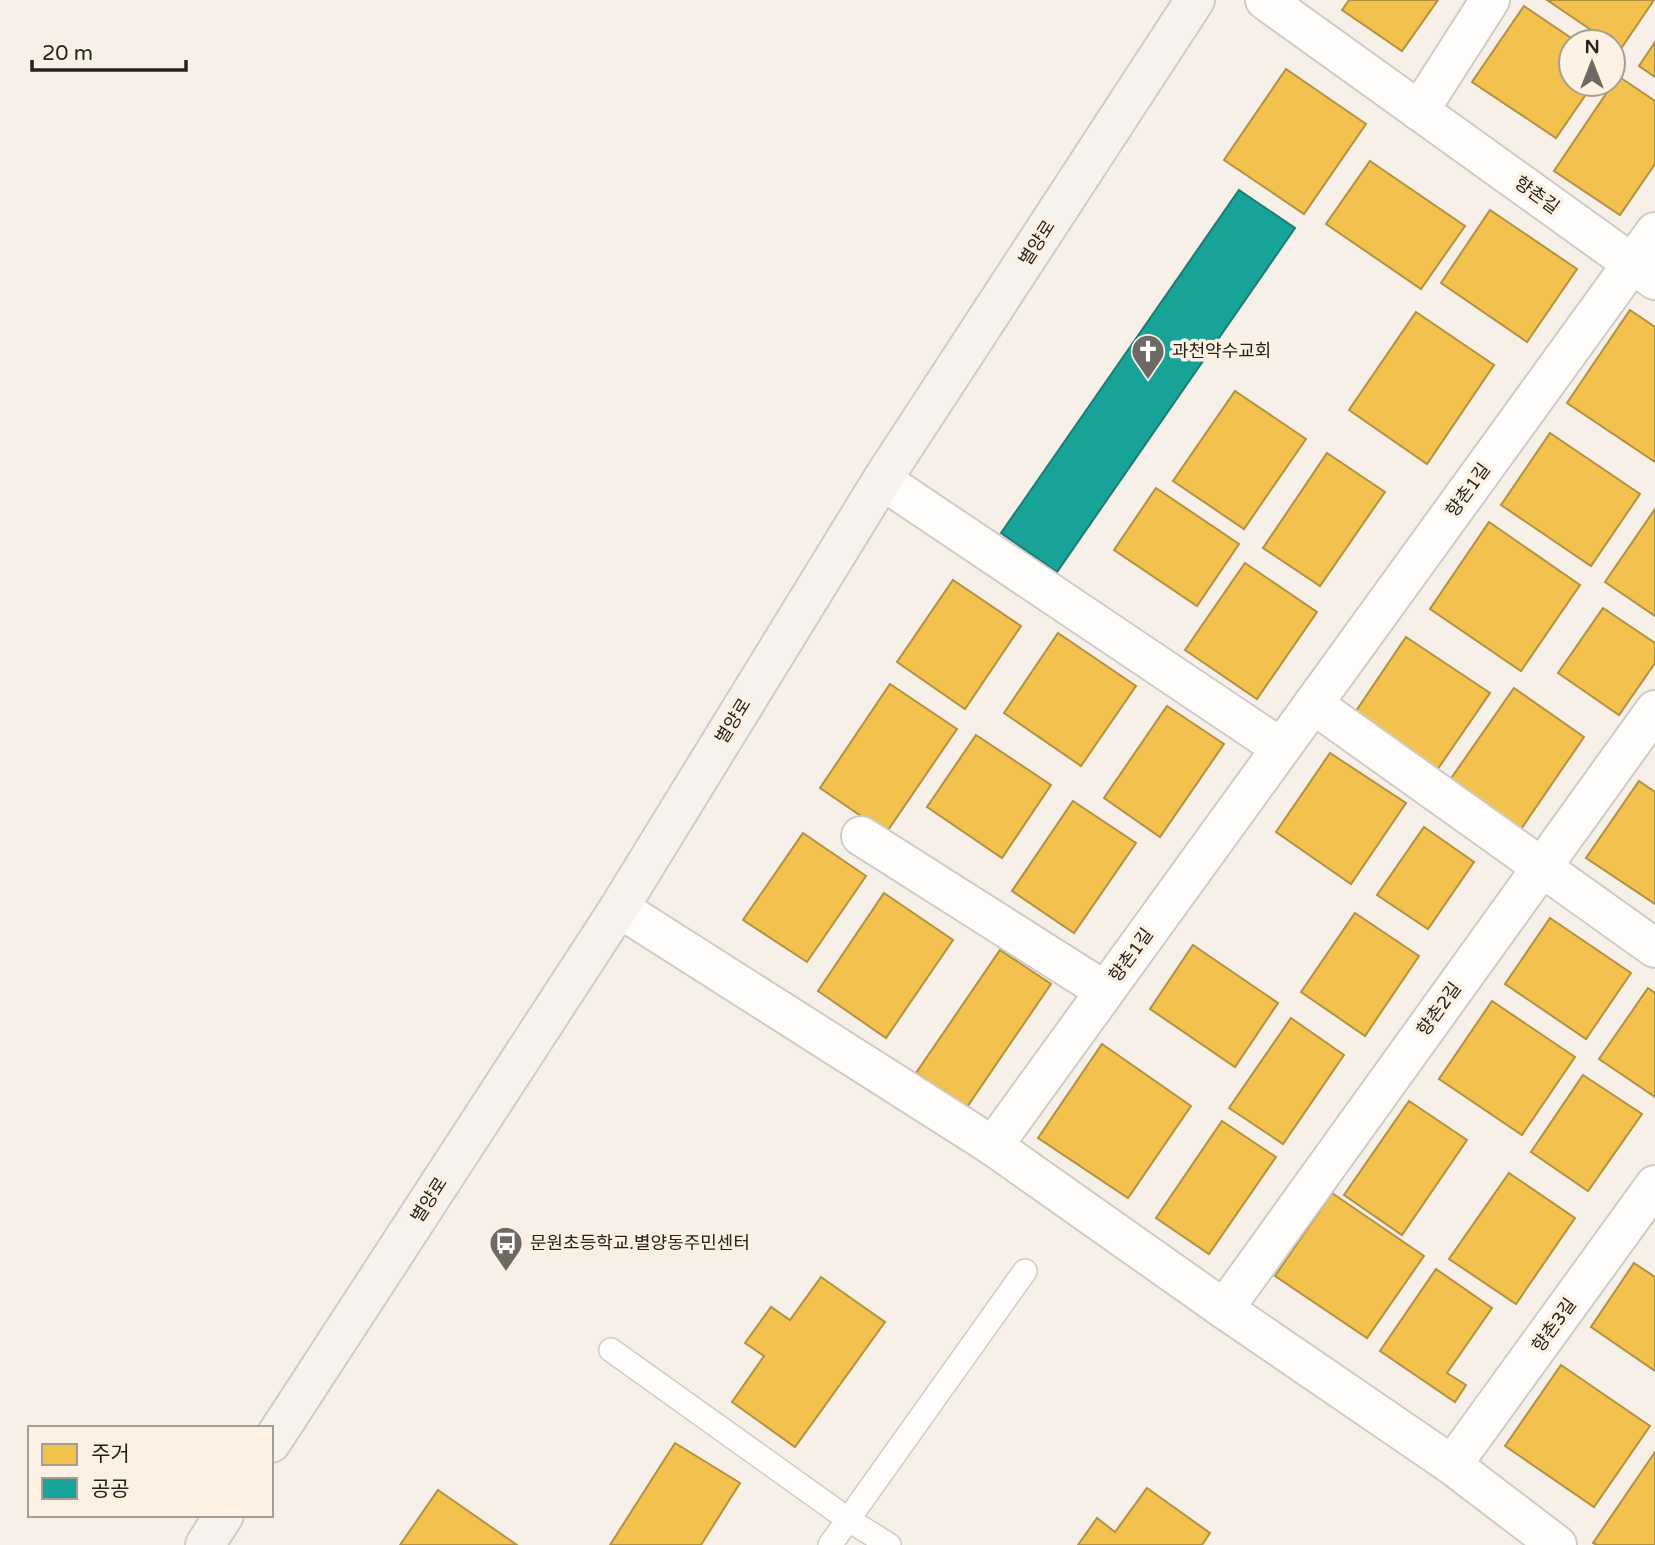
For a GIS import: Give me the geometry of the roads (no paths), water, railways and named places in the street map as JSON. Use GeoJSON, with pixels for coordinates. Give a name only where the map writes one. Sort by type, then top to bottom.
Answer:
{"type":"FeatureCollection","features":[{"type":"Feature","properties":{"kind":"street","name":"별양로"},"geometry":{"type":"LineString","coordinates":[[273,1440],[618,908],[882,480],[1195,0]]}},
{"type":"Feature","properties":{"kind":"street","name":"향촌길"},"geometry":{"type":"LineString","coordinates":[[1265,0],[1644,271]]}},
{"type":"Feature","properties":{"kind":"street"},"geometry":{"type":"LineString","coordinates":[[1419,111],[1490,0]]}},
{"type":"Feature","properties":{"kind":"street","name":"향촌1길"},"geometry":{"type":"LineString","coordinates":[[993,1146],[1313,704],[1644,271],[1655,232]]}},
{"type":"Feature","properties":{"kind":"street"},"geometry":{"type":"LineString","coordinates":[[882,480],[1281,748]]}},
{"type":"Feature","properties":{"kind":"street"},"geometry":{"type":"LineString","coordinates":[[1313,704],[1655,948]]}},
{"type":"Feature","properties":{"kind":"street","name":"향촌2길"},"geometry":{"type":"LineString","coordinates":[[1224,1309],[1655,710]]}},
{"type":"Feature","properties":{"kind":"street","name":"향촌1길"},"geometry":{"type":"LineString","coordinates":[[861,836],[1105,991]]}},
{"type":"Feature","properties":{"kind":"street"},"geometry":{"type":"LineString","coordinates":[[618,908],[993,1146],[1452,1465],[1557,1545]]}},
{"type":"Feature","properties":{"kind":"street","name":"향촌3길"},"geometry":{"type":"LineString","coordinates":[[1452,1465],[1655,1185]]}},
{"type":"Feature","properties":{"kind":"street"},"geometry":{"type":"LineString","coordinates":[[205,1545],[223,1517]]}},
{"type":"Feature","properties":{"kind":"lane"},"geometry":{"type":"LineString","coordinates":[[830,1545],[1025,1271]]}},
{"type":"Feature","properties":{"kind":"lane"},"geometry":{"type":"LineString","coordinates":[[611,1350],[849,1520],[889,1545]]}},
{"type":"Feature","properties":{"kind":"place","name":"과천약수교회"},"geometry":{"type":"Point","coordinates":[1148,381]}},
{"type":"Feature","properties":{"kind":"place","name":"문원초등학교.별양동주민센터"},"geometry":{"type":"Point","coordinates":[506,1273]}}]}
